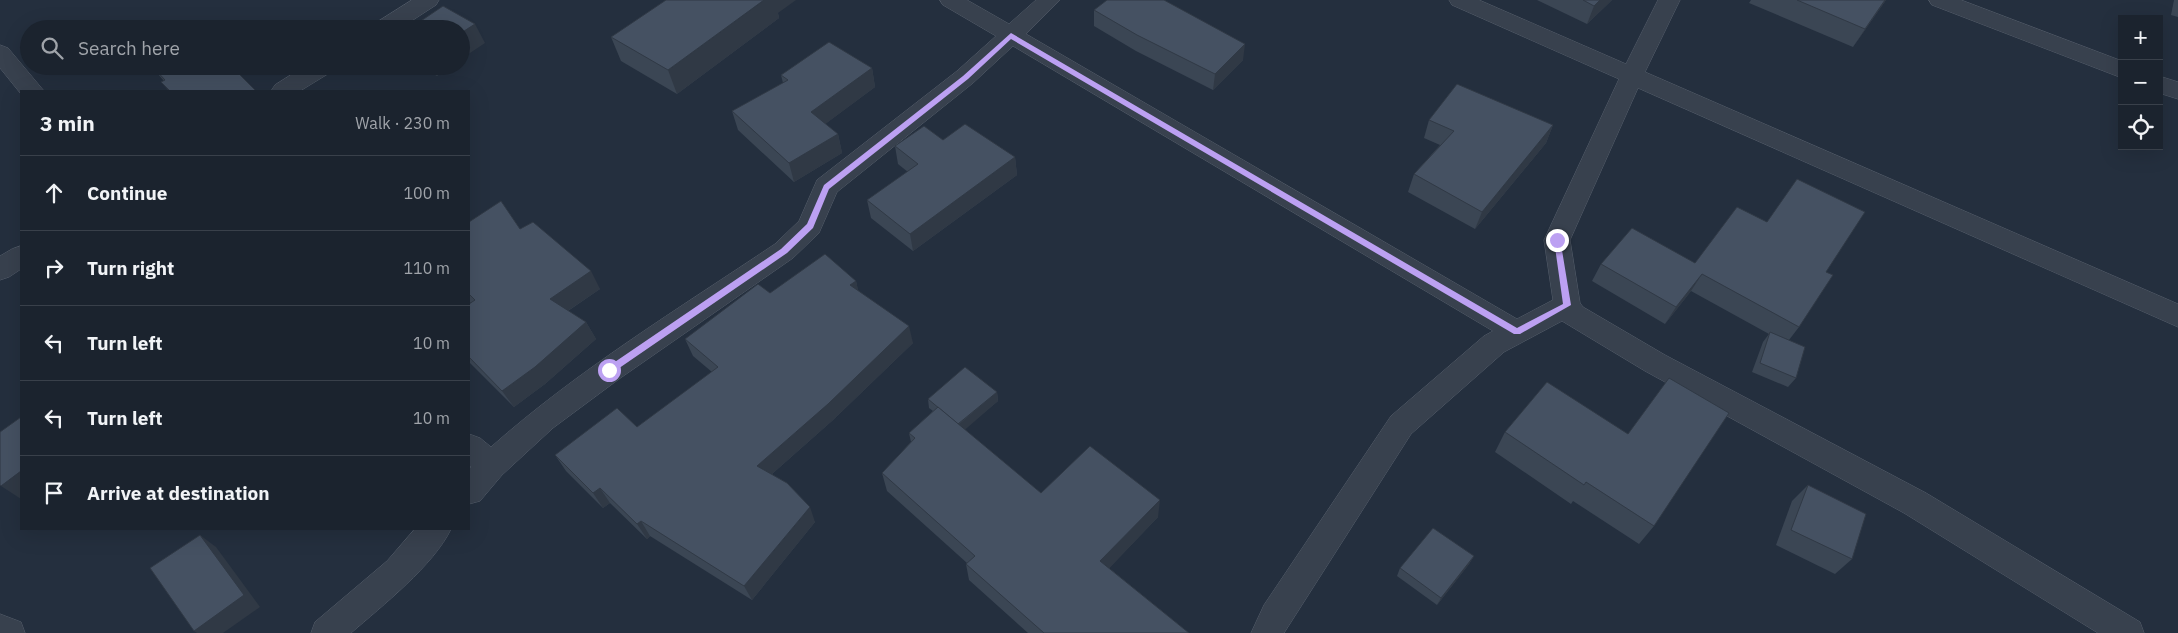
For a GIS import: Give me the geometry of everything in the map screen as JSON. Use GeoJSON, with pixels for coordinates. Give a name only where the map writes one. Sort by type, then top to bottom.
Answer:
{"type":"FeatureCollection","features":[{"type":"Feature","properties":{"kind":"street"},"geometry":{"type":"LineString","coordinates":[[396,20],[428,0]]}},
{"type":"Feature","properties":{"kind":"street"},"geometry":{"type":"LineString","coordinates":[[951,0],[1517,332]]}},
{"type":"Feature","properties":{"kind":"street"},"geometry":{"type":"LineString","coordinates":[[470,490],[491,466],[543,419],[609,370],[784,251],[810,226],[826,187],[965,77],[1049,0]]}},
{"type":"Feature","properties":{"kind":"street"},"geometry":{"type":"LineString","coordinates":[[1460,0],[1633,74],[2178,316]]}},
{"type":"Feature","properties":{"kind":"street"},"geometry":{"type":"LineString","coordinates":[[1669,0],[1557,240],[1567,305],[1573,316],[1915,503],[2128,633]]}},
{"type":"Feature","properties":{"kind":"street"},"geometry":{"type":"LineString","coordinates":[[1940,0],[2118,68]]}},
{"type":"Feature","properties":{"kind":"street"},"geometry":{"type":"LineString","coordinates":[[0,53],[31,90]]}},
{"type":"Feature","properties":{"kind":"street"},"geometry":{"type":"LineString","coordinates":[[285,90],[309,75]]}},
{"type":"Feature","properties":{"kind":"street"},"geometry":{"type":"LineString","coordinates":[[2163,85],[2178,91]]}},
{"type":"Feature","properties":{"kind":"street"},"geometry":{"type":"LineString","coordinates":[[0,270],[20,257]]}},
{"type":"Feature","properties":{"kind":"street"},"geometry":{"type":"LineString","coordinates":[[1267,633],[1276,616],[1401,425],[1494,344],[1567,305]]}},
{"type":"Feature","properties":{"kind":"street"},"geometry":{"type":"LineString","coordinates":[[470,448],[491,466]]}},
{"type":"Feature","properties":{"kind":"street"},"geometry":{"type":"LineString","coordinates":[[327,633],[398,571],[435,530]]}},
{"type":"Feature","properties":{"kind":"street"},"geometry":{"type":"LineString","coordinates":[[0,630],[8,633]]}},
{"type":"Feature","properties":{"kind":"building"},"geometry":{"type":"Polygon","coordinates":[[[666,0],[764,0],[668,70],[611,37],[666,0]]]}},
{"type":"Feature","properties":{"kind":"building"},"geometry":{"type":"Polygon","coordinates":[[[1107,0],[1164,0],[1245,44],[1215,74],[1137,35],[1094,10],[1107,0]]]}},
{"type":"Feature","properties":{"kind":"building"},"geometry":{"type":"Polygon","coordinates":[[[1583,0],[1600,0],[1594,6],[1583,0]]]}},
{"type":"Feature","properties":{"kind":"building"},"geometry":{"type":"Polygon","coordinates":[[[1797,0],[1885,0],[1865,29],[1797,0]]]}},
{"type":"Feature","properties":{"kind":"building"},"geometry":{"type":"Polygon","coordinates":[[[443,6],[468,20],[422,20],[443,6]]]}},
{"type":"Feature","properties":{"kind":"building"},"geometry":{"type":"Polygon","coordinates":[[[829,42],[872,68],[811,112],[838,134],[789,163],[732,111],[788,80],[781,75],[829,42]]]}},
{"type":"Feature","properties":{"kind":"building"},"geometry":{"type":"Polygon","coordinates":[[[160,75],[240,75],[255,90],[169,90],[161,82],[165,80],[160,75]]]}},
{"type":"Feature","properties":{"kind":"building"},"geometry":{"type":"Polygon","coordinates":[[[1457,84],[1553,125],[1482,212],[1414,174],[1454,131],[1429,120],[1457,84]]]}},
{"type":"Feature","properties":{"kind":"building"},"geometry":{"type":"Polygon","coordinates":[[[965,124],[1015,157],[910,234],[867,200],[918,164],[895,146],[924,126],[943,140],[965,124]]]}},
{"type":"Feature","properties":{"kind":"building"},"geometry":{"type":"Polygon","coordinates":[[[1797,179],[1865,212],[1826,272],[1833,275],[1799,327],[1702,274],[1676,307],[1601,264],[1632,228],[1695,263],[1737,207],[1767,222],[1797,179]]]}},
{"type":"Feature","properties":{"kind":"building"},"geometry":{"type":"Polygon","coordinates":[[[501,201],[520,229],[533,222],[591,271],[550,299],[586,322],[535,367],[502,391],[470,358],[470,303],[475,300],[470,295],[470,221],[501,201]]]}},
{"type":"Feature","properties":{"kind":"building"},"geometry":{"type":"Polygon","coordinates":[[[825,254],[856,281],[850,285],[909,326],[828,404],[757,466],[787,483],[810,507],[744,586],[641,521],[637,524],[600,488],[593,493],[555,455],[617,408],[637,427],[718,367],[685,339],[758,284],[770,293],[825,254]]]}},
{"type":"Feature","properties":{"kind":"building"},"geometry":{"type":"Polygon","coordinates":[[[1770,332],[1805,347],[1796,378],[1760,363],[1770,332]]]}},
{"type":"Feature","properties":{"kind":"building"},"geometry":{"type":"Polygon","coordinates":[[[965,367],[997,392],[958,424],[928,399],[965,367]]]}},
{"type":"Feature","properties":{"kind":"building"},"geometry":{"type":"Polygon","coordinates":[[[1669,378],[1729,413],[1654,526],[1586,482],[1584,485],[1505,432],[1547,382],[1628,434],[1669,378]]]}},
{"type":"Feature","properties":{"kind":"building"},"geometry":{"type":"Polygon","coordinates":[[[938,407],[1041,493],[1090,446],[1160,500],[1100,561],[1189,633],[1044,633],[966,564],[975,556],[882,473],[915,438],[909,433],[938,407]]]}},
{"type":"Feature","properties":{"kind":"building"},"geometry":{"type":"Polygon","coordinates":[[[20,418],[20,472],[1,486],[0,485],[0,432],[20,418]]]}},
{"type":"Feature","properties":{"kind":"building"},"geometry":{"type":"Polygon","coordinates":[[[1808,485],[1866,514],[1852,559],[1791,530],[1808,485]]]}},
{"type":"Feature","properties":{"kind":"building"},"geometry":{"type":"Polygon","coordinates":[[[1433,528],[1474,556],[1441,598],[1400,568],[1433,528]]]}},
{"type":"Feature","properties":{"kind":"building"},"geometry":{"type":"Polygon","coordinates":[[[200,535],[244,595],[194,631],[150,568],[200,535]]]}},
{"type":"Feature","properties":{"kind":"route"},"geometry":{"type":"LineString","coordinates":[[609,370],[784,251],[810,226],[826,187],[870,150],[965,77],[1011,35],[1517,332],[1567,305],[1557,240]]}}]}
